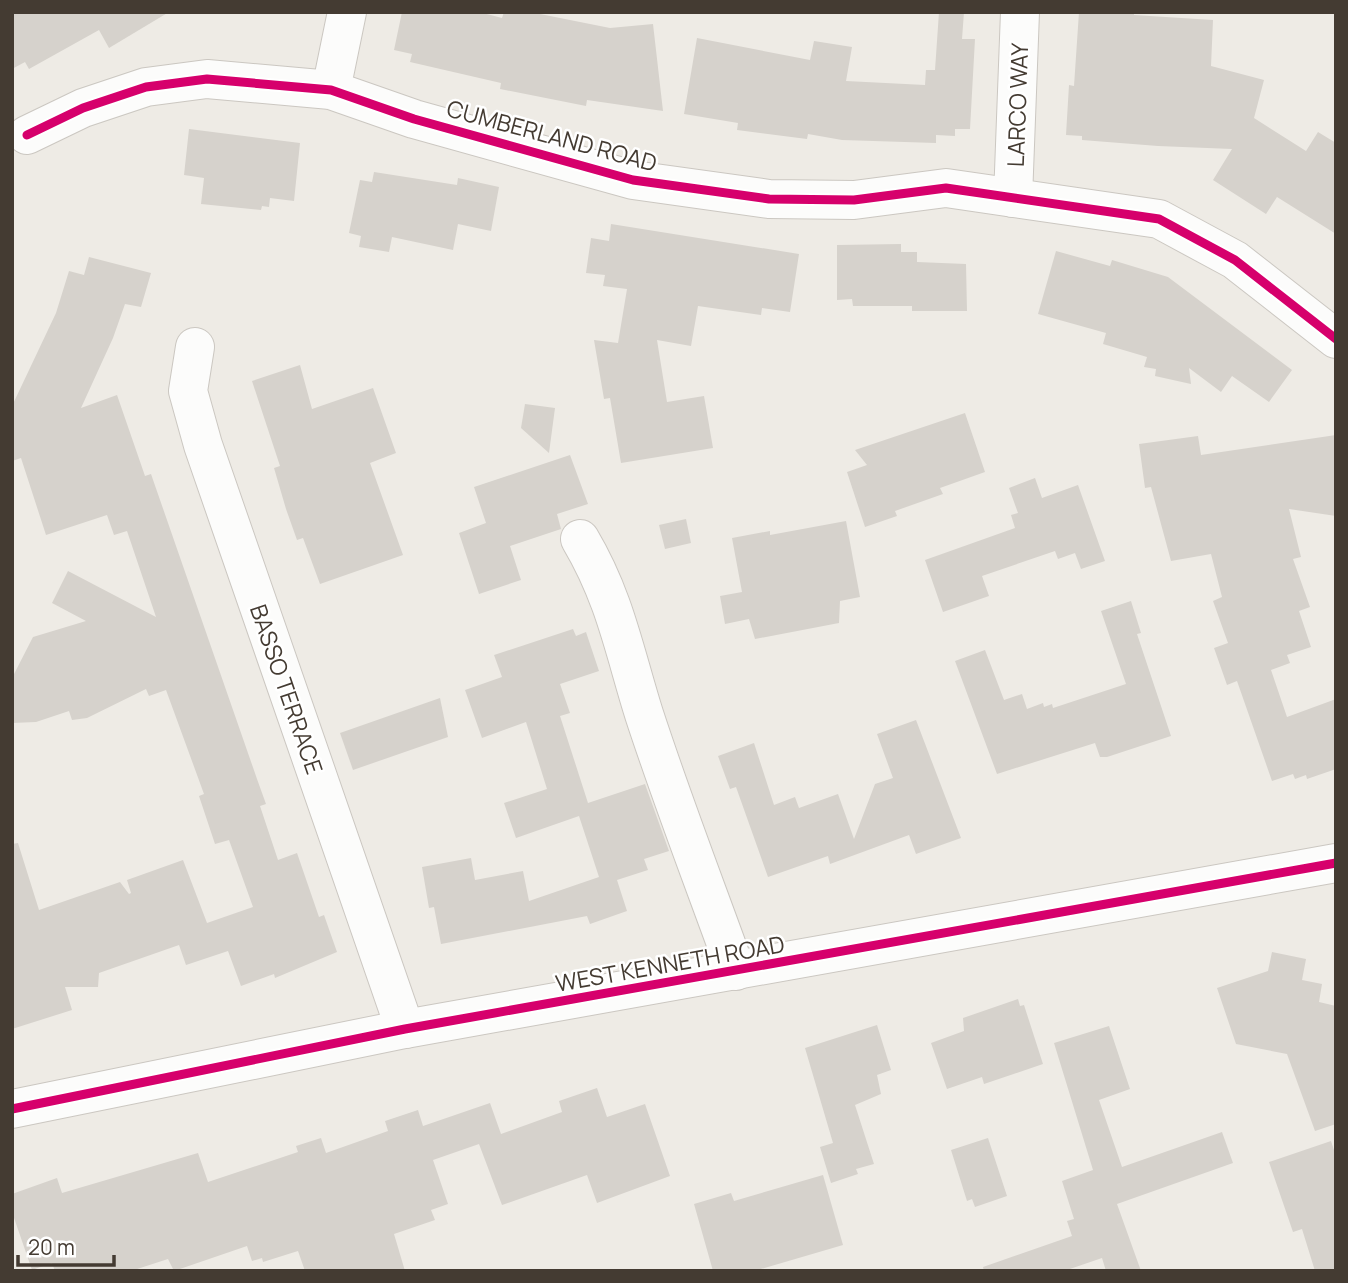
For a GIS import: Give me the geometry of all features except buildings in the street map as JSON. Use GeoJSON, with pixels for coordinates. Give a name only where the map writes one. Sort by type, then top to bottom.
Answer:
{"type":"FeatureCollection","features":[{"type":"Feature","properties":{"kind":"street"},"geometry":{"type":"LineString","coordinates":[[331,90],[347,12]]}},
{"type":"Feature","properties":{"kind":"street","name":"LARCO WAY"},"geometry":{"type":"LineString","coordinates":[[1013,198],[1020,12]]}},
{"type":"Feature","properties":{"kind":"street","name":"CUMBERLAND ROAD"},"geometry":{"type":"LineString","coordinates":[[27,135],[83,107],[146,87],[207,79],[331,90],[414,119],[633,180],[769,199],[854,200],[946,188],[1159,219],[1235,260],[1336,339]]}},
{"type":"Feature","properties":{"kind":"street","name":"BASSO TERRACE"},"geometry":{"type":"LineString","coordinates":[[195,347],[188,391],[203,445],[405,1029]]}},
{"type":"Feature","properties":{"kind":"street"},"geometry":{"type":"LineString","coordinates":[[580,539],[597,569],[618,617],[644,713],[736,971]]}},
{"type":"Feature","properties":{"kind":"street","name":"WEST KENNETH ROAD"},"geometry":{"type":"LineString","coordinates":[[12,1110],[405,1029],[1336,863]]}},
{"type":"Feature","properties":{"kind":"cycle path"},"geometry":{"type":"LineString","coordinates":[[27,135],[83,108],[146,87],[207,79],[331,90],[414,119],[633,180],[769,199],[854,200],[946,188],[1159,219],[1235,260],[1336,339]]}},
{"type":"Feature","properties":{"kind":"cycle path"},"geometry":{"type":"LineString","coordinates":[[12,1109],[405,1029],[1336,863]]}}]}
